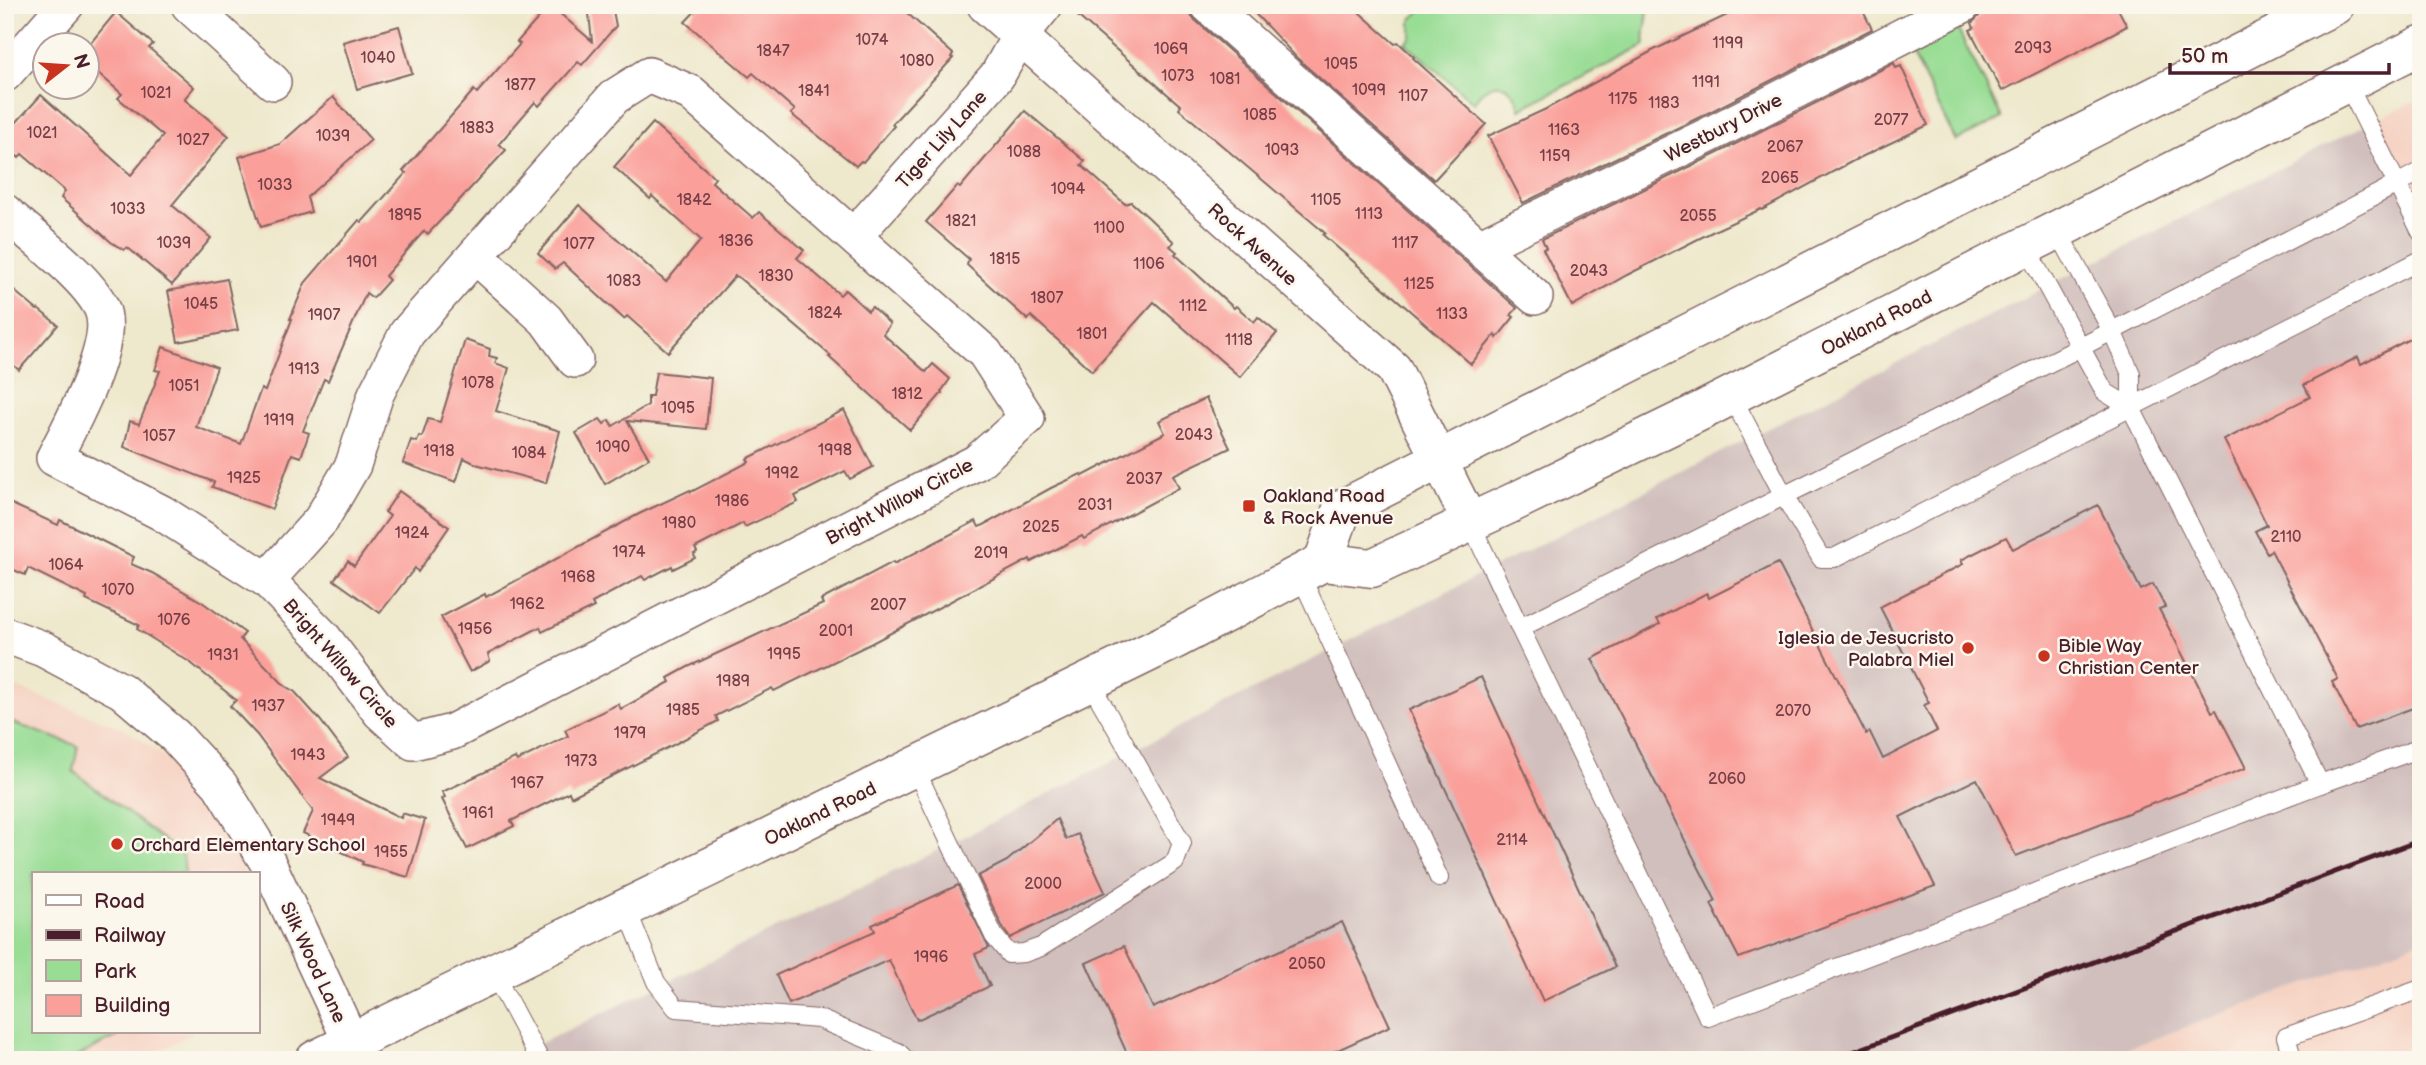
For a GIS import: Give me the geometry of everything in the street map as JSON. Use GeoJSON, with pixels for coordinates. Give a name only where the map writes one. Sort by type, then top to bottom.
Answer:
{"type":"FeatureCollection","features":[{"type":"Feature","properties":{"kind":"main road"},"geometry":{"type":"LineString","coordinates":[[1312,568],[1342,509],[2335,5]]}},
{"type":"Feature","properties":{"kind":"main road","name":"Oakland Road"},"geometry":{"type":"LineString","coordinates":[[334,1053],[493,972],[1089,681],[1312,568],[1372,568],[1469,522],[1731,395],[2421,45]]}},
{"type":"Feature","properties":{"kind":"street"},"geometry":{"type":"LineString","coordinates":[[5,74],[66,5]]}},
{"type":"Feature","properties":{"kind":"street"},"geometry":{"type":"LineString","coordinates":[[189,5],[273,82]]}},
{"type":"Feature","properties":{"kind":"street","name":"Rock Avenue"},"geometry":{"type":"LineString","coordinates":[[985,5],[1394,369],[1469,522]]}},
{"type":"Feature","properties":{"kind":"street","name":"Tiger Lily Lane"},"geometry":{"type":"LineString","coordinates":[[854,236],[996,76],[1019,37],[1045,5]]}},
{"type":"Feature","properties":{"kind":"street"},"geometry":{"type":"LineString","coordinates":[[1208,5],[1535,297]]}},
{"type":"Feature","properties":{"kind":"street","name":"Westbury Drive"},"geometry":{"type":"LineString","coordinates":[[1480,246],[1709,135],[1918,15],[1963,5]]}},
{"type":"Feature","properties":{"kind":"street","name":"Bright Willow Circle"},"geometry":{"type":"LineString","coordinates":[[649,75],[691,93],[985,353],[1027,418],[977,462],[452,732],[413,742],[380,712],[323,637],[267,580],[321,520],[354,465],[376,394],[407,333],[476,256],[614,97],[649,75]]}},
{"type":"Feature","properties":{"kind":"street"},"geometry":{"type":"LineString","coordinates":[[5,212],[80,279],[102,308],[104,340],[82,403],[54,458],[162,513],[267,580]]}},
{"type":"Feature","properties":{"kind":"street"},"geometry":{"type":"LineString","coordinates":[[476,256],[546,320],[575,360]]}},
{"type":"Feature","properties":{"kind":"street","name":"Silk Wood Lane"},"geometry":{"type":"LineString","coordinates":[[5,635],[43,649],[122,691],[175,736],[220,785],[268,863],[334,1053]]}},
{"type":"Feature","properties":{"kind":"lane"},"geometry":{"type":"LineString","coordinates":[[2347,83],[2421,232]]}},
{"type":"Feature","properties":{"kind":"lane"},"geometry":{"type":"LineString","coordinates":[[1520,628],[2081,347],[2421,171]]}},
{"type":"Feature","properties":{"kind":"lane"},"geometry":{"type":"LineString","coordinates":[[2041,238],[2112,331],[2131,374],[2131,408],[2320,784]]}},
{"type":"Feature","properties":{"kind":"lane"},"geometry":{"type":"LineString","coordinates":[[2041,238],[2081,347],[2105,392],[2131,408]]}},
{"type":"Feature","properties":{"kind":"lane"},"geometry":{"type":"LineString","coordinates":[[1731,395],[1784,496],[1821,558],[1834,558],[2421,260]]}},
{"type":"Feature","properties":{"kind":"lane"},"geometry":{"type":"LineString","coordinates":[[1469,522],[1708,1017],[2421,748]]}},
{"type":"Feature","properties":{"kind":"lane"},"geometry":{"type":"LineString","coordinates":[[1312,568],[1439,878]]}},
{"type":"Feature","properties":{"kind":"lane"},"geometry":{"type":"LineString","coordinates":[[914,766],[994,936],[1009,954],[1024,953],[1041,947],[1175,862],[1182,843],[1089,681]]}},
{"type":"Feature","properties":{"kind":"lane"},"geometry":{"type":"LineString","coordinates":[[626,907],[656,982],[676,1008],[819,1019],[898,1052],[906,1060]]}},
{"type":"Feature","properties":{"kind":"lane"},"geometry":{"type":"LineString","coordinates":[[493,972],[540,1060]]}},
{"type":"Feature","properties":{"kind":"lane"},"geometry":{"type":"LineString","coordinates":[[2292,1060],[2286,1037],[2421,989]]}},
{"type":"Feature","properties":{"kind":"shaded area"},"geometry":{"type":"Polygon","coordinates":[[[2421,98],[2421,231],[2367,124],[2421,98]]]}},
{"type":"Feature","properties":{"kind":"shaded area"},"geometry":{"type":"Polygon","coordinates":[[[2367,124],[2421,231],[2421,941],[2096,1060],[506,1060],[928,855],[2367,124]]]}},
{"type":"Feature","properties":{"kind":"shaded area","name":"Orchard Elementary School"},"geometry":{"type":"Polygon","coordinates":[[[5,683],[127,730],[160,753],[211,813],[244,872],[32,872],[32,1034],[190,1034],[143,1060],[5,1060],[5,683]]]}},
{"type":"Feature","properties":{"kind":"shaded area","name":"Orchard Elementary School"},"geometry":{"type":"Polygon","coordinates":[[[259,900],[262,905],[264,951],[259,974],[259,900]]]}},
{"type":"Feature","properties":{"kind":"shaded area"},"geometry":{"type":"Polygon","coordinates":[[[2421,941],[2421,1060],[2096,1060],[2421,941]]]}},
{"type":"Feature","properties":{"kind":"green space"},"geometry":{"type":"Polygon","coordinates":[[[1426,5],[1647,5],[1645,45],[1520,109],[1512,92],[1500,85],[1486,88],[1474,103],[1405,43],[1411,37],[1411,20],[1426,5]]]}},
{"type":"Feature","properties":{"kind":"green space"},"geometry":{"type":"Polygon","coordinates":[[[1953,20],[2002,118],[1956,141],[1907,43],[1953,20]]]}},
{"type":"Feature","properties":{"kind":"green space"},"geometry":{"type":"Polygon","coordinates":[[[5,720],[78,746],[73,771],[183,855],[185,872],[32,872],[32,1034],[118,1036],[70,1060],[5,1060],[5,720]]]}},
{"type":"Feature","properties":{"kind":"building"},"geometry":{"type":"Polygon","coordinates":[[[550,5],[592,41],[588,5],[612,5],[616,26],[582,65],[578,62],[539,106],[535,102],[499,144],[506,150],[428,234],[424,231],[385,276],[389,280],[373,298],[366,293],[328,381],[324,379],[303,431],[309,433],[301,457],[292,454],[272,509],[212,487],[214,482],[124,447],[130,421],[139,424],[160,371],[155,370],[163,347],[217,367],[196,427],[241,444],[261,389],[265,391],[305,283],[359,220],[362,222],[406,173],[403,171],[474,90],[477,93],[550,5]]]}},
{"type":"Feature","properties":{"kind":"building"},"geometry":{"type":"Polygon","coordinates":[[[701,5],[898,5],[953,54],[953,58],[892,124],[894,126],[863,162],[856,166],[791,114],[795,110],[753,73],[749,77],[685,22],[701,5]]]}},
{"type":"Feature","properties":{"kind":"building"},"geometry":{"type":"Polygon","coordinates":[[[1065,5],[1182,5],[1195,20],[1517,308],[1511,315],[1514,317],[1471,364],[1323,235],[1325,233],[1179,109],[1181,106],[1065,5]]]}},
{"type":"Feature","properties":{"kind":"building"},"geometry":{"type":"Polygon","coordinates":[[[1247,5],[1351,5],[1395,44],[1398,42],[1486,124],[1434,180],[1297,58],[1247,5]]]}},
{"type":"Feature","properties":{"kind":"building"},"geometry":{"type":"Polygon","coordinates":[[[1748,5],[1860,5],[1872,29],[1523,203],[1488,136],[1546,109],[1654,50],[1748,5]]]}},
{"type":"Feature","properties":{"kind":"building"},"geometry":{"type":"Polygon","coordinates":[[[1989,5],[2116,5],[2127,26],[2002,91],[1970,30],[1974,28],[1972,23],[1982,9],[1989,5]]]}},
{"type":"Feature","properties":{"kind":"building"},"geometry":{"type":"Polygon","coordinates":[[[116,12],[153,44],[149,48],[194,87],[184,99],[229,136],[172,205],[211,238],[172,285],[127,247],[124,250],[111,242],[61,198],[65,191],[22,154],[19,158],[5,145],[5,135],[35,102],[49,102],[131,175],[163,136],[118,98],[122,94],[102,76],[102,32],[100,32],[116,12]]]}},
{"type":"Feature","properties":{"kind":"building"},"geometry":{"type":"Polygon","coordinates":[[[399,26],[412,73],[357,89],[343,42],[399,26]]]}},
{"type":"Feature","properties":{"kind":"building"},"geometry":{"type":"Polygon","coordinates":[[[1894,63],[1896,68],[1901,66],[1928,125],[1627,275],[1572,306],[1543,249],[1546,248],[1542,239],[1894,63]]]}},
{"type":"Feature","properties":{"kind":"building"},"geometry":{"type":"Polygon","coordinates":[[[333,97],[371,140],[307,197],[311,212],[261,227],[239,157],[280,144],[333,97]]]}},
{"type":"Feature","properties":{"kind":"building"},"geometry":{"type":"Polygon","coordinates":[[[1025,111],[1085,161],[1081,165],[1125,204],[1131,202],[1149,218],[1174,242],[1170,246],[1177,252],[1175,254],[1234,308],[1236,306],[1254,322],[1258,317],[1277,333],[1240,377],[1154,302],[1092,371],[1031,316],[1028,320],[990,286],[967,265],[969,259],[926,222],[957,186],[960,188],[1025,111]]]}},
{"type":"Feature","properties":{"kind":"building"},"geometry":{"type":"Polygon","coordinates":[[[653,123],[715,178],[712,182],[753,218],[759,212],[804,250],[797,258],[840,295],[845,290],[868,311],[872,307],[890,324],[883,334],[926,372],[933,364],[950,379],[942,393],[910,430],[829,357],[831,356],[738,277],[735,276],[668,352],[627,316],[624,319],[563,263],[555,269],[538,253],[579,205],[666,282],[701,240],[652,196],[650,199],[614,167],[653,123]]]}},
{"type":"Feature","properties":{"kind":"building"},"geometry":{"type":"Polygon","coordinates":[[[227,279],[238,330],[178,342],[168,291],[227,279]]]}},
{"type":"Feature","properties":{"kind":"building"},"geometry":{"type":"Polygon","coordinates":[[[5,283],[58,325],[19,370],[5,358],[5,283]]]}},
{"type":"Feature","properties":{"kind":"building"},"geometry":{"type":"Polygon","coordinates":[[[2421,333],[2421,705],[2356,729],[2332,682],[2338,679],[2271,550],[2267,553],[2255,531],[2267,525],[2224,440],[2310,397],[2304,385],[2358,357],[2361,364],[2421,333]]]}},
{"type":"Feature","properties":{"kind":"building"},"geometry":{"type":"Polygon","coordinates":[[[465,340],[490,349],[489,356],[497,358],[495,363],[509,368],[496,411],[560,431],[546,483],[476,464],[464,458],[456,482],[403,463],[411,440],[417,442],[419,436],[422,437],[428,419],[440,422],[465,340]]]}},
{"type":"Feature","properties":{"kind":"building"},"geometry":{"type":"Polygon","coordinates":[[[656,372],[711,378],[706,429],[627,421],[649,458],[605,484],[576,433],[600,419],[604,424],[609,420],[613,426],[648,405],[648,396],[652,396],[656,372]]]}},
{"type":"Feature","properties":{"kind":"building"},"geometry":{"type":"Polygon","coordinates":[[[1206,398],[1230,448],[1173,475],[1179,488],[1084,539],[1082,536],[1031,562],[1030,559],[872,643],[716,716],[718,721],[571,797],[569,792],[511,821],[514,826],[467,849],[442,799],[445,797],[442,792],[515,758],[517,761],[568,736],[565,730],[618,704],[621,709],[670,682],[668,678],[688,667],[823,604],[821,600],[976,521],[979,527],[984,525],[1051,488],[1081,474],[1083,476],[1165,433],[1159,421],[1206,398]]]}},
{"type":"Feature","properties":{"kind":"building"},"geometry":{"type":"Polygon","coordinates":[[[844,410],[873,467],[850,479],[845,471],[795,496],[798,502],[745,527],[743,523],[695,548],[695,558],[645,580],[642,576],[592,603],[594,607],[542,632],[540,627],[488,654],[490,661],[470,672],[441,617],[485,594],[486,597],[639,514],[690,490],[691,492],[749,462],[747,459],[844,410]]]}},
{"type":"Feature","properties":{"kind":"building"},"geometry":{"type":"Polygon","coordinates":[[[399,491],[449,527],[418,572],[415,568],[380,613],[334,580],[348,561],[354,566],[390,516],[385,512],[399,491]]]}},
{"type":"Feature","properties":{"kind":"building"},"geometry":{"type":"Polygon","coordinates":[[[5,501],[58,525],[60,520],[134,557],[131,564],[202,602],[245,633],[240,639],[285,686],[295,692],[348,757],[320,778],[401,818],[402,813],[425,820],[408,877],[362,864],[363,862],[303,833],[313,811],[257,735],[230,706],[236,700],[191,663],[137,629],[139,625],[86,600],[87,597],[28,568],[25,575],[5,566],[5,501]]]}},
{"type":"Feature","properties":{"kind":"building"},"geometry":{"type":"Polygon","coordinates":[[[2098,505],[2141,590],[2153,584],[2165,607],[2159,609],[2212,712],[2216,710],[2246,768],[2016,856],[1977,779],[1900,817],[1935,886],[1739,958],[1711,904],[1716,901],[1592,659],[1660,624],[1657,619],[1707,593],[1709,598],[1778,563],[1866,734],[1870,732],[1883,759],[1937,731],[1924,705],[1929,703],[1880,607],[1963,564],[1961,560],[2006,537],[2013,549],[2098,505]]]}},
{"type":"Feature","properties":{"kind":"building"},"geometry":{"type":"Polygon","coordinates":[[[1481,677],[1615,967],[1543,1001],[1409,710],[1481,677]]]}},
{"type":"Feature","properties":{"kind":"building"},"geometry":{"type":"Polygon","coordinates":[[[1057,819],[1066,839],[1078,834],[1105,892],[1010,938],[978,876],[1007,861],[1057,819]]]}},
{"type":"Feature","properties":{"kind":"building"},"geometry":{"type":"Polygon","coordinates":[[[958,885],[989,948],[975,954],[990,986],[917,1020],[889,960],[789,1004],[776,975],[875,931],[872,925],[958,885]]]}},
{"type":"Feature","properties":{"kind":"building"},"geometry":{"type":"Polygon","coordinates":[[[1342,922],[1390,1026],[1316,1060],[1130,1060],[1086,963],[1124,946],[1153,1008],[1342,922]]]}},
{"type":"Feature","properties":{"kind":"railway"},"geometry":{"type":"LineString","coordinates":[[1831,1060],[2421,840]]}},
{"type":"Feature","properties":{"kind":"place","name":"Oakland Road & Rock Avenue"},"geometry":{"type":"Point","coordinates":[1249,506]}},
{"type":"Feature","properties":{"kind":"place","name":"Iglesia de Jesucristo Palabra Miel"},"geometry":{"type":"Point","coordinates":[1968,648]}},
{"type":"Feature","properties":{"kind":"place","name":"Bible Way Christian Center"},"geometry":{"type":"Point","coordinates":[2044,656]}},
{"type":"Feature","properties":{"kind":"place","name":"Orchard Elementary School"},"geometry":{"type":"Point","coordinates":[117,844]}}]}
